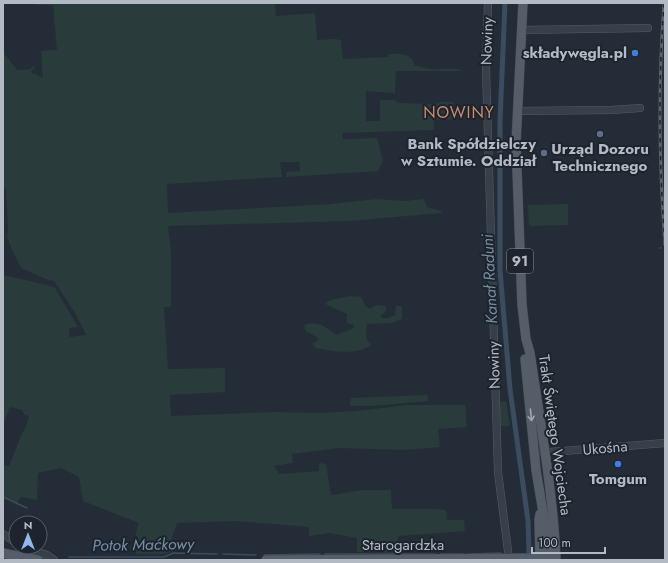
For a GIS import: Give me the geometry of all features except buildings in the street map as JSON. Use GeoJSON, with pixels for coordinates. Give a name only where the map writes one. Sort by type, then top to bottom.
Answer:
{"type":"FeatureCollection","features":[{"type":"Feature","properties":{"kind":"main road","name":"Trakt Świętego Wojciecha"},"geometry":{"type":"LineString","coordinates":[[523,3],[516,156],[521,298],[526,338],[530,353],[545,452],[556,560]]}},
{"type":"Feature","properties":{"kind":"main road","name":"Trakt Świętego Wojciecha"},"geometry":{"type":"LineString","coordinates":[[526,338],[524,354],[536,463],[543,510]]}},
{"type":"Feature","properties":{"kind":"main road"},"geometry":{"type":"LineString","coordinates":[[543,510],[550,498]]}},
{"type":"Feature","properties":{"kind":"main road","name":"Starogardzka"},"geometry":{"type":"LineString","coordinates":[[266,560],[543,559],[539,520],[543,510]]}},
{"type":"Feature","properties":{"kind":"main road"},"geometry":{"type":"LineString","coordinates":[[3,553],[38,560]]}},
{"type":"Feature","properties":{"kind":"street","name":"Nowiny"},"geometry":{"type":"LineString","coordinates":[[488,3],[486,69],[498,472],[509,559]]}},
{"type":"Feature","properties":{"kind":"street"},"geometry":{"type":"LineString","coordinates":[[521,30],[648,28]]}},
{"type":"Feature","properties":{"kind":"street"},"geometry":{"type":"LineString","coordinates":[[517,111],[532,112],[640,108]]}},
{"type":"Feature","properties":{"kind":"street","name":"Ukośna"},"geometry":{"type":"LineString","coordinates":[[545,452],[665,443]]}},
{"type":"Feature","properties":{"kind":"street"},"geometry":{"type":"LineString","coordinates":[[534,445],[542,452],[545,452],[536,463]]}},
{"type":"Feature","properties":{"kind":"shaded area"},"geometry":{"type":"Polygon","coordinates":[[[36,3],[275,3],[276,16],[315,13],[317,40],[341,40],[343,59],[389,57],[388,54],[401,54],[411,58],[415,66],[430,69],[451,69],[463,71],[396,71],[395,93],[366,91],[366,121],[380,121],[380,100],[395,100],[398,103],[434,104],[441,102],[454,102],[453,119],[434,120],[434,130],[342,133],[343,139],[377,138],[383,161],[378,171],[286,177],[286,172],[300,171],[299,162],[280,162],[282,177],[167,184],[168,213],[331,204],[377,199],[404,201],[424,199],[427,207],[442,211],[441,213],[350,221],[168,226],[171,251],[171,307],[164,307],[168,369],[225,368],[225,392],[170,395],[171,416],[277,412],[319,413],[356,411],[407,405],[465,405],[467,427],[438,429],[440,447],[405,450],[339,448],[292,454],[293,463],[274,466],[279,474],[319,471],[319,463],[326,464],[331,495],[363,490],[391,490],[392,509],[446,510],[447,520],[464,520],[465,531],[398,536],[397,553],[357,552],[357,538],[329,533],[309,536],[309,527],[235,521],[177,523],[170,549],[174,550],[162,554],[136,554],[136,532],[139,523],[83,501],[79,477],[61,468],[38,473],[37,500],[21,497],[17,504],[3,497],[3,465],[9,466],[22,433],[26,427],[29,416],[25,415],[22,410],[10,407],[3,425],[3,275],[55,288],[78,327],[69,328],[70,337],[86,335],[75,313],[54,281],[48,280],[21,268],[7,237],[6,190],[3,185],[3,52],[17,70],[31,69],[34,65],[35,67],[31,71],[32,74],[35,73],[38,76],[43,77],[41,51],[57,50],[53,5],[36,5],[36,3]]]}},
{"type":"Feature","properties":{"kind":"shaded area"},"geometry":{"type":"Polygon","coordinates":[[[568,204],[568,225],[529,226],[528,205],[568,204]]]}},
{"type":"Feature","properties":{"kind":"shaded area"},"geometry":{"type":"Polygon","coordinates":[[[349,296],[361,297],[366,307],[370,309],[376,305],[386,306],[386,311],[380,316],[382,318],[388,318],[395,315],[396,306],[402,306],[402,319],[391,323],[367,324],[366,338],[371,345],[358,351],[344,352],[315,348],[312,343],[318,341],[318,338],[306,331],[304,325],[322,325],[336,335],[354,328],[354,325],[347,323],[347,314],[325,304],[330,300],[349,296]]]}},
{"type":"Feature","properties":{"kind":"shaded area"},"geometry":{"type":"Polygon","coordinates":[[[427,395],[428,401],[374,406],[350,406],[351,398],[427,395]]]}},
{"type":"Feature","properties":{"kind":"shaded area"},"geometry":{"type":"Polygon","coordinates":[[[506,401],[510,426],[500,426],[499,402],[506,401]]]}},
{"type":"Feature","properties":{"kind":"waterway","name":"Kanał Raduni"},"geometry":{"type":"LineString","coordinates":[[505,3],[500,121],[500,270],[510,389],[528,521],[529,552]]}},
{"type":"Feature","properties":{"kind":"waterway","name":"Potok Maćkowy"},"geometry":{"type":"LineString","coordinates":[[3,497],[27,508]]}},
{"type":"Feature","properties":{"kind":"waterway","name":"Potok Maćkowy"},"geometry":{"type":"LineString","coordinates":[[69,557],[164,557],[173,553],[217,554]]}},
{"type":"Feature","properties":{"kind":"waterway","name":"Potok Maćkowy"},"geometry":{"type":"LineString","coordinates":[[469,554],[501,553]]}},
{"type":"Feature","properties":{"kind":"waterway","name":"Potok Maćkowy"},"geometry":{"type":"LineString","coordinates":[[223,554],[256,555]]}},
{"type":"Feature","properties":{"kind":"waterway","name":"Potok Maćkowy"},"geometry":{"type":"LineString","coordinates":[[264,555],[320,554]]}},
{"type":"Feature","properties":{"kind":"waterway","name":"Potok Maćkowy"},"geometry":{"type":"LineString","coordinates":[[325,554],[435,554]]}},
{"type":"Feature","properties":{"kind":"waterway","name":"Potok Maćkowy"},"geometry":{"type":"LineString","coordinates":[[441,554],[463,554]]}},
{"type":"Feature","properties":{"kind":"railway"},"geometry":{"type":"LineString","coordinates":[[664,3],[660,124],[661,184],[665,245]]}},
{"type":"Feature","properties":{"kind":"place","name":"składywęgla.pl"},"geometry":{"type":"Point","coordinates":[635,53]}},
{"type":"Feature","properties":{"kind":"place","name":"Urząd Dozoru Technicznego"},"geometry":{"type":"Point","coordinates":[600,134]}},
{"type":"Feature","properties":{"kind":"place","name":"Bank Spółdzielczy w Sztumie. Oddział"},"geometry":{"type":"Point","coordinates":[544,153]}},
{"type":"Feature","properties":{"kind":"place","name":"Tomgum"},"geometry":{"type":"Point","coordinates":[618,464]}},
{"type":"Feature","properties":{"kind":"district","name":"NOWINY"},"geometry":{"type":"Point","coordinates":[459,112]}}]}
